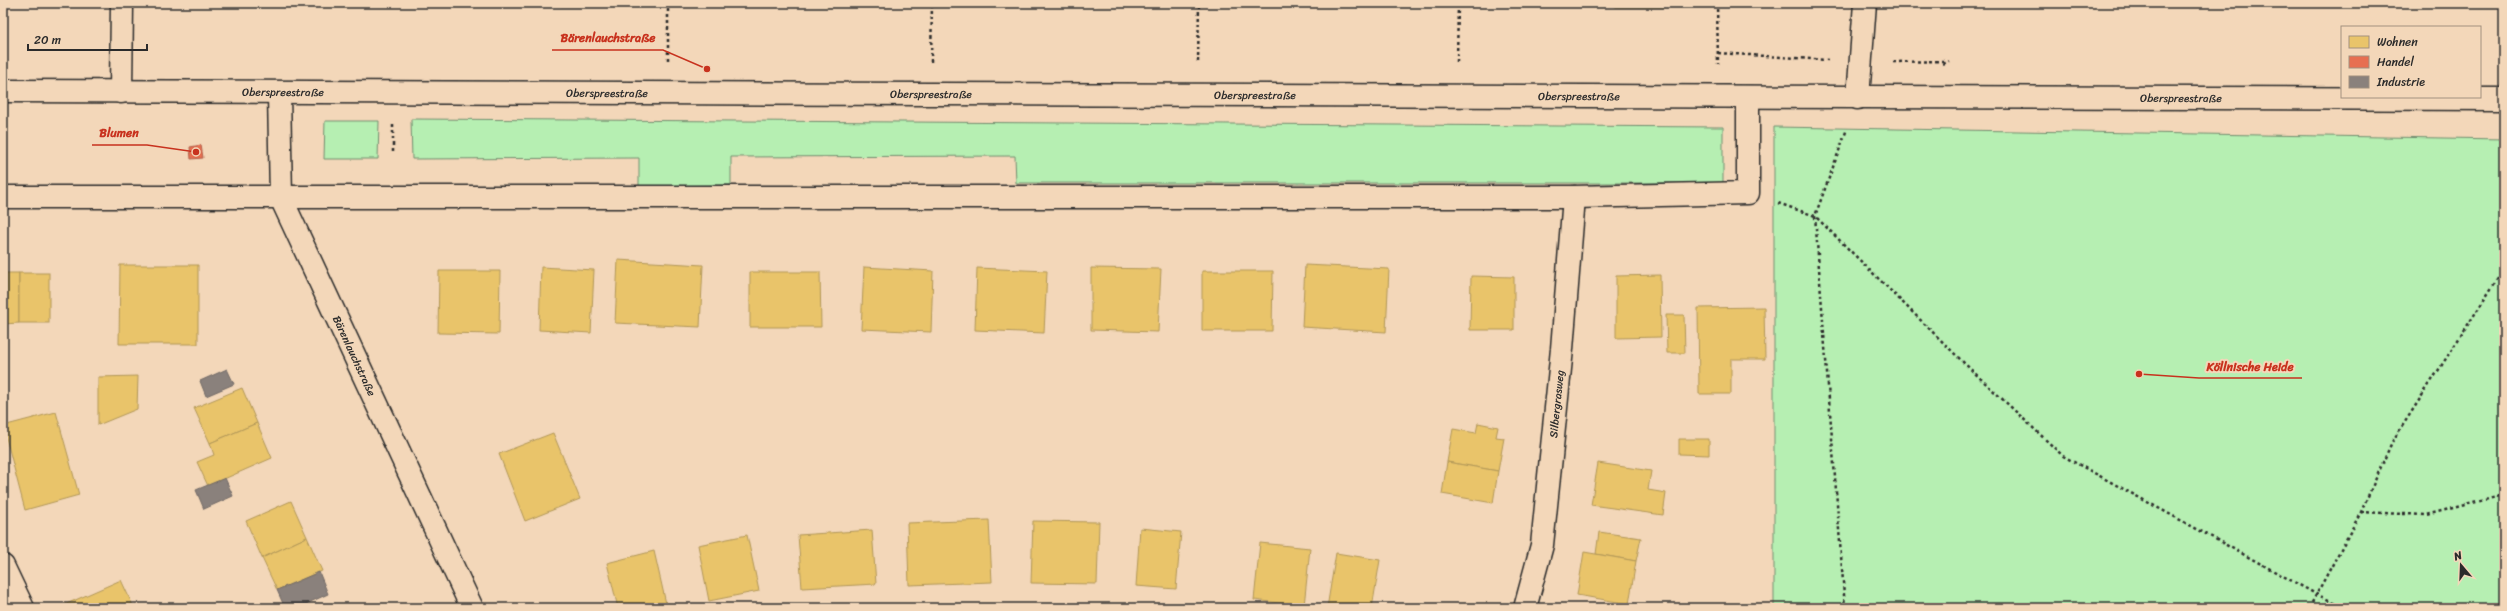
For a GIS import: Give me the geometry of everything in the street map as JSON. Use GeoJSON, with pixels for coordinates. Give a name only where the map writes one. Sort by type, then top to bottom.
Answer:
{"type":"FeatureCollection","features":[{"type":"Feature","properties":{"kind":"main road"},"geometry":{"type":"LineString","coordinates":[[121,92],[122,3]]}},
{"type":"Feature","properties":{"kind":"main road"},"geometry":{"type":"LineString","coordinates":[[1858,98],[1865,3]]}},
{"type":"Feature","properties":{"kind":"main road","name":"Oberspreestraße"},"geometry":{"type":"LineString","coordinates":[[3,91],[1197,96],[1457,95],[1718,98],[2504,99]]}},
{"type":"Feature","properties":{"kind":"main road","name":"Bärenlauchstraße"},"geometry":{"type":"LineString","coordinates":[[279,93],[281,198],[472,608]]}},
{"type":"Feature","properties":{"kind":"main road"},"geometry":{"type":"LineString","coordinates":[[3,197],[1574,197],[1748,193],[1748,98]]}},
{"type":"Feature","properties":{"kind":"main road","name":"Silbergrasweg"},"geometry":{"type":"LineString","coordinates":[[1525,608],[1542,545],[1562,349],[1574,197]]}},
{"type":"Feature","properties":{"kind":"main road"},"geometry":{"type":"LineString","coordinates":[[3,566],[23,608]]}},
{"type":"Feature","properties":{"kind":"path"},"geometry":{"type":"LineString","coordinates":[[668,3],[668,94]]}},
{"type":"Feature","properties":{"kind":"path"},"geometry":{"type":"LineString","coordinates":[[931,95],[932,3]]}},
{"type":"Feature","properties":{"kind":"path"},"geometry":{"type":"LineString","coordinates":[[1197,96],[1199,3]]}},
{"type":"Feature","properties":{"kind":"path"},"geometry":{"type":"LineString","coordinates":[[1457,95],[1458,3]]}},
{"type":"Feature","properties":{"kind":"path"},"geometry":{"type":"LineString","coordinates":[[1717,3],[1718,98]]}},
{"type":"Feature","properties":{"kind":"path"},"geometry":{"type":"LineString","coordinates":[[1845,608],[1814,216],[1858,98]]}},
{"type":"Feature","properties":{"kind":"path"},"geometry":{"type":"LineString","coordinates":[[393,122],[393,152]]}},
{"type":"Feature","properties":{"kind":"path"},"geometry":{"type":"LineString","coordinates":[[1748,193],[1814,216],[1964,364],[2063,456],[2316,594],[2346,608]]}},
{"type":"Feature","properties":{"kind":"path"},"geometry":{"type":"LineString","coordinates":[[2309,608],[2361,512],[2392,442],[2504,269]]}},
{"type":"Feature","properties":{"kind":"path"},"geometry":{"type":"LineString","coordinates":[[2361,512],[2426,515],[2504,495]]}},
{"type":"Feature","properties":{"kind":"green space"},"geometry":{"type":"Polygon","coordinates":[[[411,119],[1723,127],[1723,183],[1016,183],[1015,156],[731,157],[731,185],[639,186],[639,158],[412,159],[411,119]]]}},
{"type":"Feature","properties":{"kind":"green space"},"geometry":{"type":"Polygon","coordinates":[[[325,121],[379,121],[378,159],[324,159],[325,121]]]}},
{"type":"Feature","properties":{"kind":"green space"},"geometry":{"type":"Polygon","coordinates":[[[1774,127],[2504,139],[2504,608],[1774,608],[1774,127]]]}},
{"type":"Feature","properties":{"kind":"building: Wohnen"},"geometry":{"type":"Polygon","coordinates":[[[562,3],[624,3],[624,6],[561,6],[562,3]]]}},
{"type":"Feature","properties":{"kind":"building: Wohnen"},"geometry":{"type":"Polygon","coordinates":[[[827,3],[890,3],[890,6],[827,6],[827,3]]]}},
{"type":"Feature","properties":{"kind":"building: Wohnen"},"geometry":{"type":"Polygon","coordinates":[[[1097,3],[1156,3],[1156,5],[1097,5],[1097,3]]]}},
{"type":"Feature","properties":{"kind":"building: Wohnen"},"geometry":{"type":"Polygon","coordinates":[[[1358,3],[1416,3],[1416,5],[1358,5],[1358,3]]]}},
{"type":"Feature","properties":{"kind":"building: Wohnen"},"geometry":{"type":"Polygon","coordinates":[[[1615,3],[1674,3],[1674,7],[1615,7],[1615,3]]]}},
{"type":"Feature","properties":{"kind":"building: Wohnen"},"geometry":{"type":"Polygon","coordinates":[[[618,260],[703,265],[700,327],[615,323],[618,260]]]}},
{"type":"Feature","properties":{"kind":"building: Wohnen"},"geometry":{"type":"Polygon","coordinates":[[[120,265],[198,265],[198,344],[119,344],[120,265]]]}},
{"type":"Feature","properties":{"kind":"building: Wohnen"},"geometry":{"type":"Polygon","coordinates":[[[1305,265],[1389,269],[1386,332],[1302,327],[1305,265]]]}},
{"type":"Feature","properties":{"kind":"building: Wohnen"},"geometry":{"type":"Polygon","coordinates":[[[541,267],[594,270],[591,333],[539,330],[541,267]]]}},
{"type":"Feature","properties":{"kind":"building: Wohnen"},"geometry":{"type":"Polygon","coordinates":[[[864,267],[933,271],[931,332],[861,329],[864,267]]]}},
{"type":"Feature","properties":{"kind":"building: Wohnen"},"geometry":{"type":"Polygon","coordinates":[[[977,268],[1047,271],[1044,333],[975,330],[977,268]]]}},
{"type":"Feature","properties":{"kind":"building: Wohnen"},"geometry":{"type":"Polygon","coordinates":[[[1091,268],[1161,269],[1158,332],[1091,330],[1091,268]]]}},
{"type":"Feature","properties":{"kind":"building: Wohnen"},"geometry":{"type":"Polygon","coordinates":[[[439,271],[500,271],[499,334],[438,333],[439,271]]]}},
{"type":"Feature","properties":{"kind":"building: Wohnen"},"geometry":{"type":"Polygon","coordinates":[[[1202,271],[1273,271],[1272,331],[1202,331],[1202,271]]]}},
{"type":"Feature","properties":{"kind":"building: Wohnen"},"geometry":{"type":"Polygon","coordinates":[[[750,272],[820,272],[821,327],[750,327],[750,272]]]}},
{"type":"Feature","properties":{"kind":"building: Wohnen"},"geometry":{"type":"Polygon","coordinates":[[[3,273],[19,273],[19,323],[3,324],[3,273]]]}},
{"type":"Feature","properties":{"kind":"building: Wohnen"},"geometry":{"type":"Polygon","coordinates":[[[19,273],[49,273],[49,323],[19,323],[19,273]]]}},
{"type":"Feature","properties":{"kind":"building: Wohnen"},"geometry":{"type":"Polygon","coordinates":[[[1660,275],[1661,337],[1616,338],[1616,276],[1660,275]]]}},
{"type":"Feature","properties":{"kind":"building: Wohnen"},"geometry":{"type":"Polygon","coordinates":[[[1471,276],[1514,277],[1514,330],[1470,330],[1471,276]]]}},
{"type":"Feature","properties":{"kind":"building: Wohnen"},"geometry":{"type":"Polygon","coordinates":[[[1764,307],[1765,359],[1731,359],[1731,394],[1699,394],[1698,308],[1764,307]]]}},
{"type":"Feature","properties":{"kind":"building: Wohnen"},"geometry":{"type":"Polygon","coordinates":[[[1666,315],[1684,315],[1685,353],[1667,353],[1666,315]]]}},
{"type":"Feature","properties":{"kind":"building: Wohnen"},"geometry":{"type":"Polygon","coordinates":[[[138,376],[137,409],[98,425],[98,377],[138,376]]]}},
{"type":"Feature","properties":{"kind":"building: Wohnen"},"geometry":{"type":"Polygon","coordinates":[[[242,388],[257,423],[210,443],[194,408],[242,388]]]}},
{"type":"Feature","properties":{"kind":"building: Wohnen"},"geometry":{"type":"Polygon","coordinates":[[[56,412],[79,495],[25,510],[3,426],[56,412]]]}},
{"type":"Feature","properties":{"kind":"building: Wohnen"},"geometry":{"type":"Polygon","coordinates":[[[257,423],[272,458],[208,486],[197,462],[214,455],[210,443],[257,423]]]}},
{"type":"Feature","properties":{"kind":"building: Wohnen"},"geometry":{"type":"Polygon","coordinates":[[[1478,423],[1498,427],[1496,437],[1504,438],[1498,471],[1447,462],[1453,429],[1476,433],[1478,423]]]}},
{"type":"Feature","properties":{"kind":"building: Wohnen"},"geometry":{"type":"Polygon","coordinates":[[[553,433],[580,499],[525,521],[499,454],[553,433]]]}},
{"type":"Feature","properties":{"kind":"building: Wohnen"},"geometry":{"type":"Polygon","coordinates":[[[1679,439],[1709,439],[1709,455],[1679,454],[1679,439]]]}},
{"type":"Feature","properties":{"kind":"building: Wohnen"},"geometry":{"type":"Polygon","coordinates":[[[1447,462],[1498,471],[1493,503],[1442,494],[1447,462]]]}},
{"type":"Feature","properties":{"kind":"building: Wohnen"},"geometry":{"type":"Polygon","coordinates":[[[1598,463],[1651,471],[1648,490],[1666,493],[1663,515],[1591,505],[1598,463]]]}},
{"type":"Feature","properties":{"kind":"building: Wohnen"},"geometry":{"type":"Polygon","coordinates":[[[291,501],[307,537],[262,558],[246,521],[291,501]]]}},
{"type":"Feature","properties":{"kind":"building: Wohnen"},"geometry":{"type":"Polygon","coordinates":[[[989,520],[992,582],[909,585],[907,523],[989,520]]]}},
{"type":"Feature","properties":{"kind":"building: Wohnen"},"geometry":{"type":"Polygon","coordinates":[[[1033,521],[1099,522],[1097,584],[1031,583],[1033,521]]]}},
{"type":"Feature","properties":{"kind":"building: Wohnen"},"geometry":{"type":"Polygon","coordinates":[[[1140,528],[1181,532],[1176,589],[1136,586],[1140,528]]]}},
{"type":"Feature","properties":{"kind":"building: Wohnen"},"geometry":{"type":"Polygon","coordinates":[[[872,530],[876,584],[802,588],[798,535],[872,530]]]}},
{"type":"Feature","properties":{"kind":"building: Wohnen"},"geometry":{"type":"Polygon","coordinates":[[[1599,532],[1641,538],[1636,561],[1596,554],[1599,532]]]}},
{"type":"Feature","properties":{"kind":"building: Wohnen"},"geometry":{"type":"Polygon","coordinates":[[[747,535],[759,591],[709,601],[698,545],[747,535]]]}},
{"type":"Feature","properties":{"kind":"building: Wohnen"},"geometry":{"type":"Polygon","coordinates":[[[307,537],[322,571],[277,590],[262,558],[307,537]]]}},
{"type":"Feature","properties":{"kind":"building: Wohnen"},"geometry":{"type":"Polygon","coordinates":[[[1260,543],[1310,548],[1304,606],[1254,600],[1260,543]]]}},
{"type":"Feature","properties":{"kind":"building: Wohnen"},"geometry":{"type":"Polygon","coordinates":[[[654,551],[667,608],[618,608],[607,563],[654,551]]]}},
{"type":"Feature","properties":{"kind":"building: Wohnen"},"geometry":{"type":"Polygon","coordinates":[[[1584,552],[1636,561],[1629,604],[1577,595],[1584,552]]]}},
{"type":"Feature","properties":{"kind":"building: Wohnen"},"geometry":{"type":"Polygon","coordinates":[[[1336,553],[1380,560],[1372,608],[1327,608],[1336,553]]]}},
{"type":"Feature","properties":{"kind":"building: Wohnen"},"geometry":{"type":"Polygon","coordinates":[[[121,580],[134,608],[66,608],[64,605],[121,580]]]}},
{"type":"Feature","properties":{"kind":"building: Handel"},"geometry":{"type":"Polygon","coordinates":[[[201,145],[203,158],[191,159],[190,147],[201,145]]]}},
{"type":"Feature","properties":{"kind":"building: Industrie"},"geometry":{"type":"Polygon","coordinates":[[[227,369],[234,384],[206,396],[200,381],[227,369]]]}},
{"type":"Feature","properties":{"kind":"building: Industrie"},"geometry":{"type":"Polygon","coordinates":[[[225,478],[233,496],[204,509],[196,490],[225,478]]]}},
{"type":"Feature","properties":{"kind":"building: Industrie"},"geometry":{"type":"Polygon","coordinates":[[[319,572],[328,594],[297,608],[285,608],[277,590],[319,572]]]}},
{"type":"Feature","properties":{"kind":"place","name":"Bärenlauchstraße"},"geometry":{"type":"Point","coordinates":[707,69]}},
{"type":"Feature","properties":{"kind":"place","name":"Blumen"},"geometry":{"type":"Point","coordinates":[196,152]}},
{"type":"Feature","properties":{"kind":"place","name":"Köllnische Heide"},"geometry":{"type":"Point","coordinates":[2139,374]}}]}
